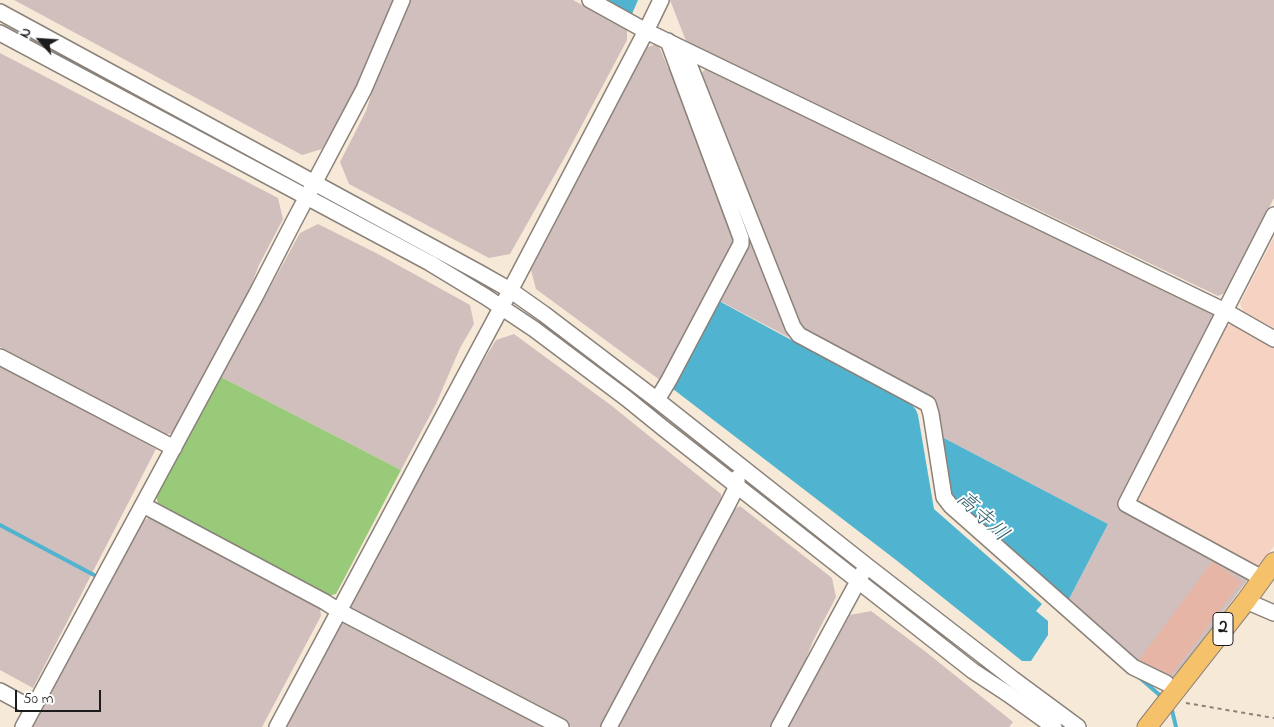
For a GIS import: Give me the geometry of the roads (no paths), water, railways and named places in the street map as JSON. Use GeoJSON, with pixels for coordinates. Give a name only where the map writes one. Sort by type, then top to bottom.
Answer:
{"type":"FeatureCollection","features":[{"type":"Feature","properties":{"kind":"main road","name":"2"},"geometry":{"type":"LineString","coordinates":[[1150,723],[1169,691],[1246,601],[1274,562]]}},
{"type":"Feature","properties":{"kind":"street"},"geometry":{"type":"LineString","coordinates":[[23,727],[257,293],[364,89],[402,0]]}},
{"type":"Feature","properties":{"kind":"street"},"geometry":{"type":"LineString","coordinates":[[590,0],[646,31],[1225,311],[1274,339]]}},
{"type":"Feature","properties":{"kind":"street"},"geometry":{"type":"LineString","coordinates":[[277,727],[501,308],[661,0]]}},
{"type":"Feature","properties":{"kind":"street"},"geometry":{"type":"LineString","coordinates":[[0,12],[510,290],[657,400],[866,566],[1078,727]]}},
{"type":"Feature","properties":{"kind":"street"},"geometry":{"type":"LineString","coordinates":[[0,34],[430,263],[534,329],[626,398],[973,672],[1054,727]]}},
{"type":"Feature","properties":{"kind":"street"},"geometry":{"type":"LineString","coordinates":[[657,400],[670,380],[741,244],[741,238],[668,41]]}},
{"type":"Feature","properties":{"kind":"street"},"geometry":{"type":"LineString","coordinates":[[683,49],[793,327],[799,335],[928,404],[944,496],[951,506],[1134,667],[1169,691]]}},
{"type":"Feature","properties":{"kind":"street"},"geometry":{"type":"LineString","coordinates":[[1262,578],[1126,504],[1274,215]]}},
{"type":"Feature","properties":{"kind":"street"},"geometry":{"type":"LineString","coordinates":[[0,356],[174,448]]}},
{"type":"Feature","properties":{"kind":"street"},"geometry":{"type":"LineString","coordinates":[[609,727],[737,486],[738,473],[730,457]]}},
{"type":"Feature","properties":{"kind":"street"},"geometry":{"type":"LineString","coordinates":[[737,486],[760,484],[770,488]]}},
{"type":"Feature","properties":{"kind":"street"},"geometry":{"type":"LineString","coordinates":[[143,505],[339,611],[561,727]]}},
{"type":"Feature","properties":{"kind":"street"},"geometry":{"type":"LineString","coordinates":[[779,727],[866,566]]}},
{"type":"Feature","properties":{"kind":"street"},"geometry":{"type":"LineString","coordinates":[[1246,601],[1274,613]]}},
{"type":"Feature","properties":{"kind":"street"},"geometry":{"type":"LineString","coordinates":[[0,691],[33,709]]}},
{"type":"Feature","properties":{"kind":"water"},"geometry":{"type":"Polygon","coordinates":[[[608,0],[638,0],[632,14],[608,0]]]}},
{"type":"Feature","properties":{"kind":"water"},"geometry":{"type":"Polygon","coordinates":[[[719,301],[912,405],[918,415],[934,509],[1042,604],[1036,611],[1048,621],[1048,635],[1031,661],[1022,661],[896,560],[673,389],[719,301]]]}},
{"type":"Feature","properties":{"kind":"water"},"geometry":{"type":"Polygon","coordinates":[[[940,436],[1108,524],[1068,601],[952,499],[947,487],[940,436]]]}},
{"type":"Feature","properties":{"kind":"waterway"},"geometry":{"type":"LineString","coordinates":[[0,525],[94,575]]}},
{"type":"Feature","properties":{"kind":"waterway","name":"高寺川"},"geometry":{"type":"LineString","coordinates":[[1140,678],[1163,698]]}},
{"type":"Feature","properties":{"kind":"waterway","name":"高寺川"},"geometry":{"type":"LineString","coordinates":[[1171,706],[1176,727]]}}]}
